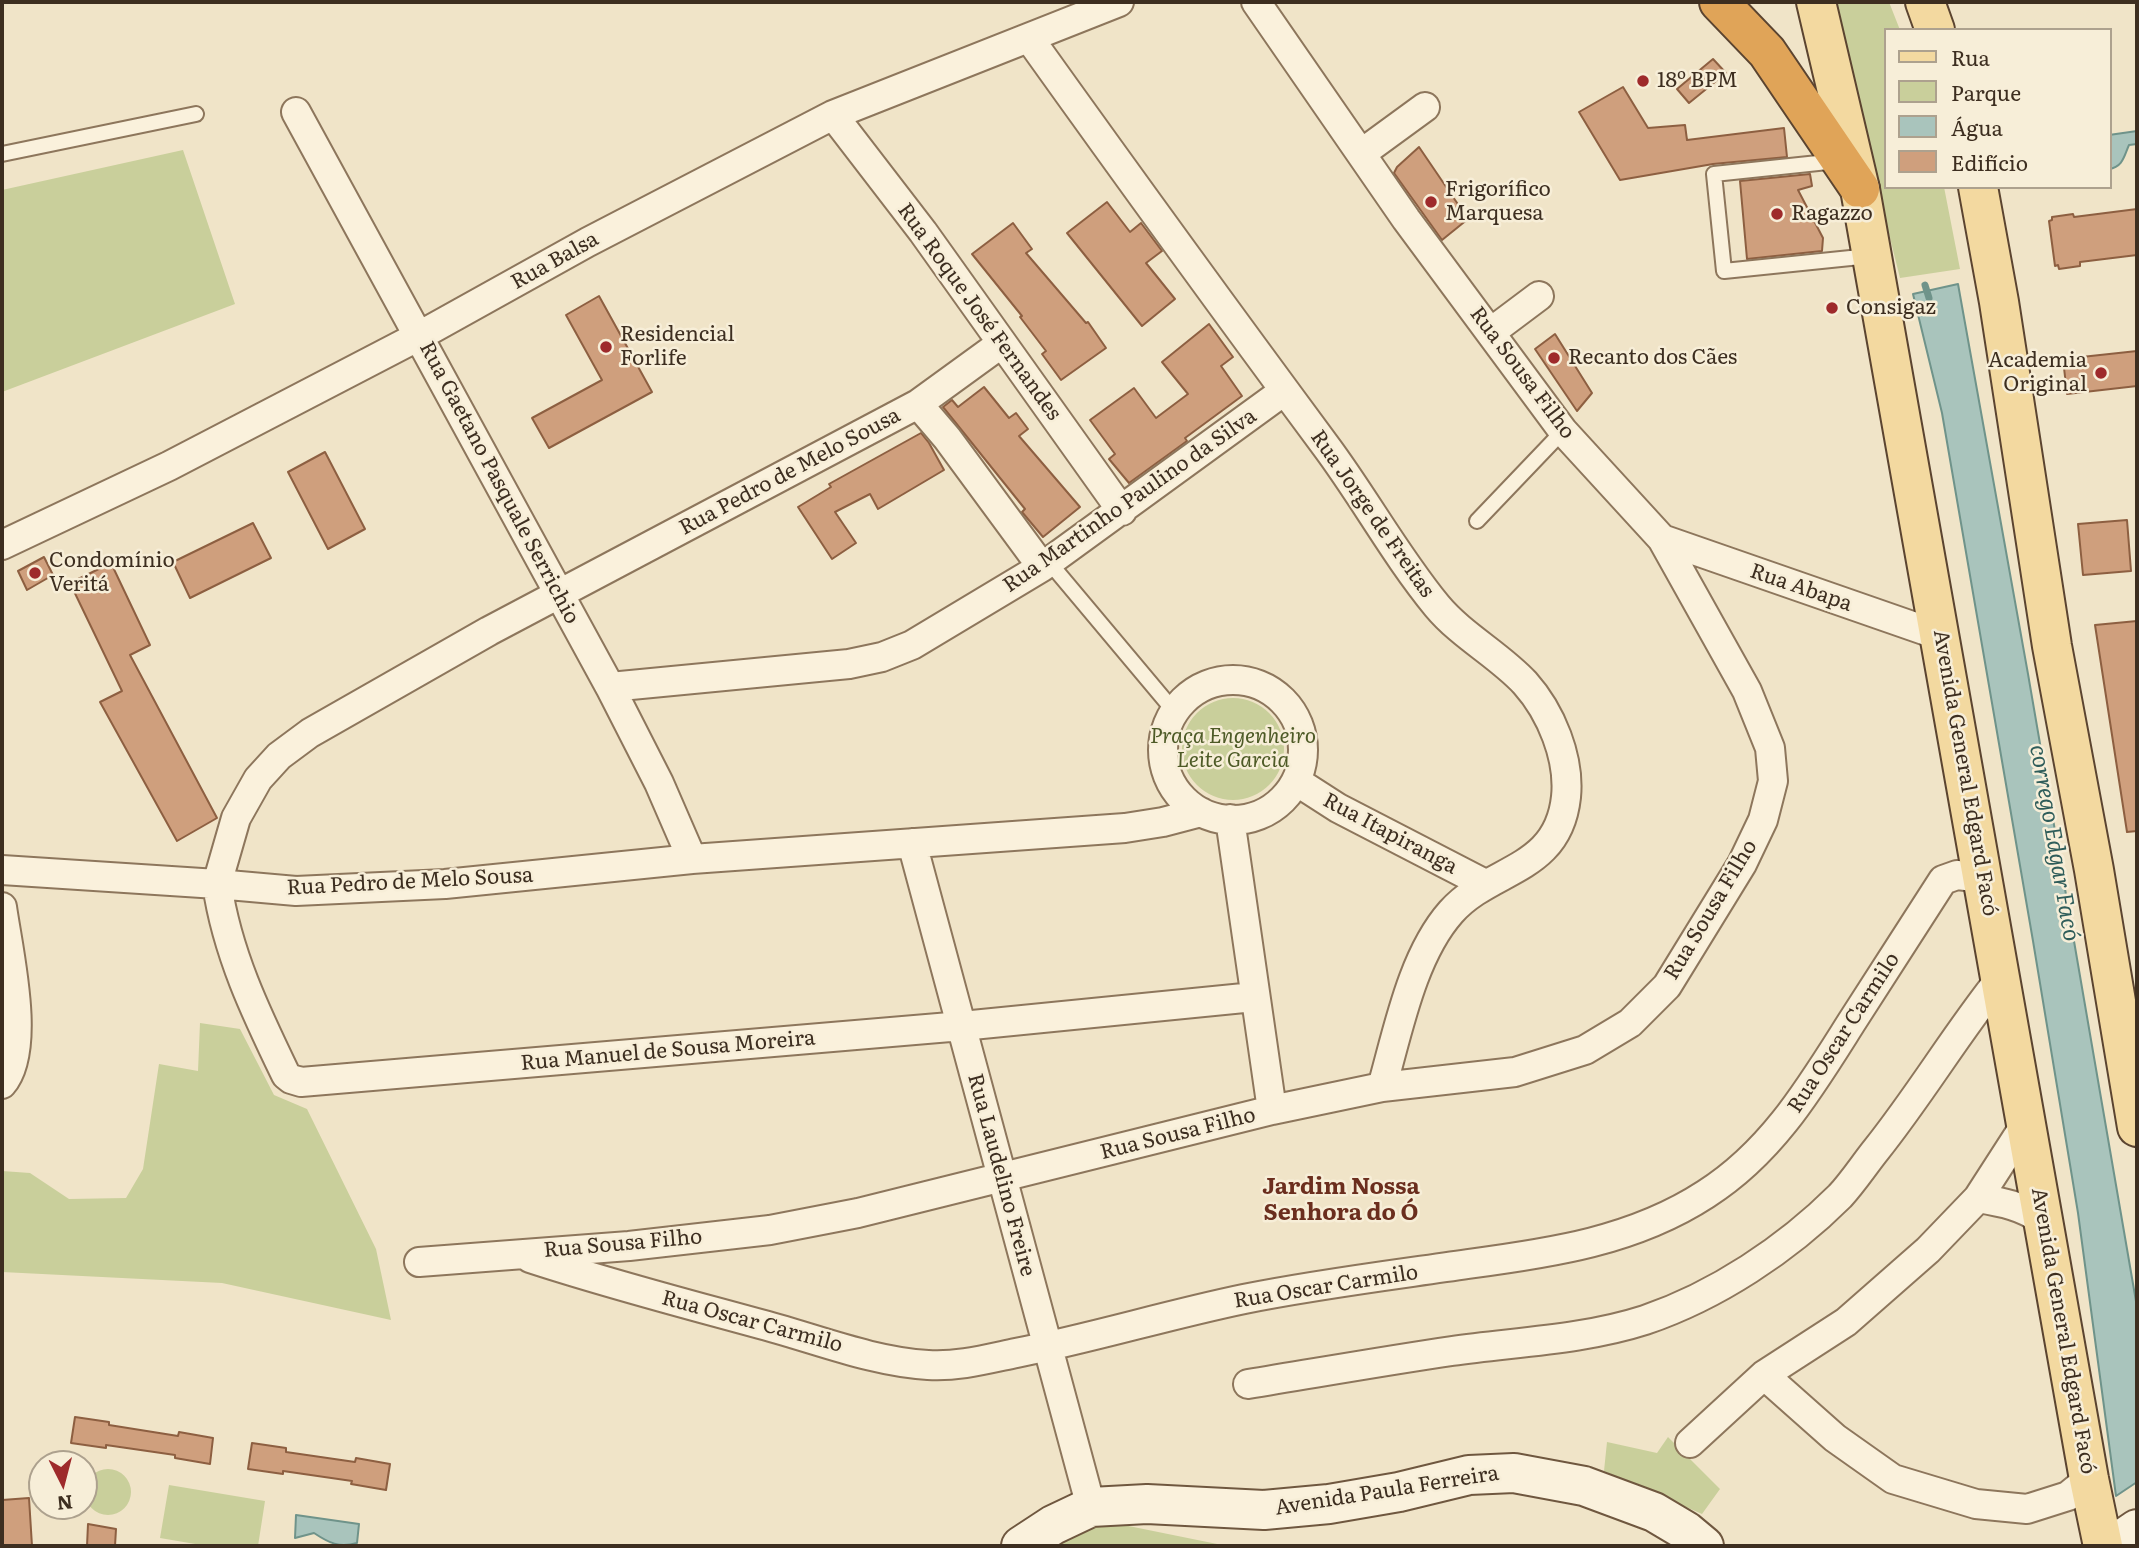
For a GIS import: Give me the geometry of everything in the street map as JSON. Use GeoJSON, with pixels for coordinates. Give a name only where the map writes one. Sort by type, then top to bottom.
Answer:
{"type":"FeatureCollection","features":[{"type":"Feature","properties":{"kind":"highway"},"geometry":{"type":"LineString","coordinates":[[1719,2],[1767,52],[1851,174]]}},
{"type":"Feature","properties":{"kind":"main road","name":"Avenida General Edgard Facó"},"geometry":{"type":"LineString","coordinates":[[1816,2],[1851,174],[1872,255],[2103,1546]]}},
{"type":"Feature","properties":{"kind":"main road"},"geometry":{"type":"LineString","coordinates":[[1978,189],[1999,302],[2052,646],[2094,870],[2137,1127]]}},
{"type":"Feature","properties":{"kind":"main road","name":"Avenida Paula Ferreira"},"geometry":{"type":"LineString","coordinates":[[1021,1546],[1053,1525],[1091,1507],[1147,1504],[1264,1510],[1329,1504],[1469,1475],[1514,1473],[1584,1486],[1654,1512],[1686,1531],[1704,1546]]}},
{"type":"Feature","properties":{"kind":"main road"},"geometry":{"type":"LineString","coordinates":[[2112,1546],[2137,1529]]}},
{"type":"Feature","properties":{"kind":"street","name":"Rua Balsa"},"geometry":{"type":"LineString","coordinates":[[2,545],[169,466],[419,337],[588,242],[833,115],[1119,2]]}},
{"type":"Feature","properties":{"kind":"street","name":"Rua Sousa Filho"},"geometry":{"type":"LineString","coordinates":[[419,1262],[629,1246],[770,1230],[858,1213],[1272,1110],[1382,1087],[1515,1072],[1585,1050],[1630,1023],[1667,986],[1742,864],[1763,820],[1773,781],[1770,748],[1747,691],[1662,539],[1563,431],[1406,219],[1256,2]]}},
{"type":"Feature","properties":{"kind":"street","name":"Rua Jorge de Freitas"},"geometry":{"type":"LineString","coordinates":[[1029,38],[1327,448],[1418,583],[1441,610],[1526,684],[1559,741],[1565,769],[1566,796],[1561,816],[1551,837],[1539,854],[1520,868],[1485,884],[1452,911],[1434,937],[1419,968],[1382,1087]]}},
{"type":"Feature","properties":{"kind":"street"},"geometry":{"type":"LineString","coordinates":[[1362,153],[1425,107]]}},
{"type":"Feature","properties":{"kind":"street","name":"Rua Gaetano Pasquale Serrichio"},"geometry":{"type":"LineString","coordinates":[[296,112],[610,687],[659,783],[691,859]]}},
{"type":"Feature","properties":{"kind":"street","name":"Rua Roque José Fernandes"},"geometry":{"type":"LineString","coordinates":[[833,115],[923,232],[1122,511]]}},
{"type":"Feature","properties":{"kind":"street"},"geometry":{"type":"LineString","coordinates":[[1491,332],[1539,296]]}},
{"type":"Feature","properties":{"kind":"street","name":"Rua Pedro de Melo Sousa"},"geometry":{"type":"LineString","coordinates":[[1002,343],[918,404],[558,594],[310,733],[279,756],[258,779],[236,818],[217,884],[270,890],[338,890],[445,884],[691,859],[1125,828],[1201,812]]}},
{"type":"Feature","properties":{"kind":"street","name":"Rua Martinho Paulino da Silva"},"geometry":{"type":"LineString","coordinates":[[610,687],[849,664],[882,657],[912,645],[1045,564],[1122,511],[1284,391]]}},
{"type":"Feature","properties":{"kind":"street"},"geometry":{"type":"LineString","coordinates":[[918,404],[1045,564]]}},
{"type":"Feature","properties":{"kind":"street","name":"Rua Abapa"},"geometry":{"type":"LineString","coordinates":[[1662,539],[1941,636]]}},
{"type":"Feature","properties":{"kind":"street"},"geometry":{"type":"LineString","coordinates":[[1235,679],[1258,684],[1279,695],[1294,713],[1302,735],[1303,759],[1296,781],[1284,797],[1269,810],[1250,818],[1230,819],[1201,812],[1182,798],[1171,783],[1164,765],[1166,728],[1174,711],[1190,694],[1211,683],[1235,679]]}},
{"type":"Feature","properties":{"kind":"street","name":"Rua Itapiranga"},"geometry":{"type":"LineString","coordinates":[[1296,781],[1338,808],[1485,884]]}},
{"type":"Feature","properties":{"kind":"street"},"geometry":{"type":"LineString","coordinates":[[1230,819],[1272,1110]]}},
{"type":"Feature","properties":{"kind":"street","name":"Rua Laudelino Freire"},"geometry":{"type":"LineString","coordinates":[[912,843],[1091,1507]]}},
{"type":"Feature","properties":{"kind":"street"},"geometry":{"type":"LineString","coordinates":[[2,870],[217,884]]}},
{"type":"Feature","properties":{"kind":"street","name":"Rua Oscar Carmilo"},"geometry":{"type":"LineString","coordinates":[[517,1254],[636,1291],[898,1362],[931,1365],[968,1363],[1047,1347],[1249,1298],[1328,1284],[1544,1254],[1608,1239],[1660,1220],[1708,1193],[1747,1162],[1788,1120],[1942,880],[1956,875],[1984,878]]}},
{"type":"Feature","properties":{"kind":"street","name":"Rua Manuel de Sousa Moreira"},"geometry":{"type":"LineString","coordinates":[[217,884],[225,928],[238,971],[286,1075],[301,1082],[961,1027],[1254,997]]}},
{"type":"Feature","properties":{"kind":"street"},"geometry":{"type":"LineString","coordinates":[[2,907],[18,1031],[14,1058],[2,1084]]}},
{"type":"Feature","properties":{"kind":"street"},"geometry":{"type":"LineString","coordinates":[[1248,1384],[1580,1335],[1644,1320],[1690,1301],[1760,1261],[1818,1216],[1841,1194],[1900,1119],[2000,979]]}},
{"type":"Feature","properties":{"kind":"street"},"geometry":{"type":"LineString","coordinates":[[1690,1443],[1764,1375],[1846,1322],[1928,1250],[1978,1198],[2027,1122]]}},
{"type":"Feature","properties":{"kind":"street"},"geometry":{"type":"LineString","coordinates":[[1978,1198],[2024,1210],[2043,1222]]}},
{"type":"Feature","properties":{"kind":"street"},"geometry":{"type":"LineString","coordinates":[[1764,1375],[1835,1438],[1893,1479],[1976,1504],[2027,1508],[2068,1496],[2089,1479]]}},
{"type":"Feature","properties":{"kind":"lane"},"geometry":{"type":"LineString","coordinates":[[2,154],[196,114]]}},
{"type":"Feature","properties":{"kind":"lane"},"geometry":{"type":"LineString","coordinates":[[1851,174],[1714,174],[1724,271],[1872,255]]}},
{"type":"Feature","properties":{"kind":"lane"},"geometry":{"type":"LineString","coordinates":[[1477,521],[1563,431]]}},
{"type":"Feature","properties":{"kind":"lane"},"geometry":{"type":"LineString","coordinates":[[1045,564],[1174,711]]}},
{"type":"Feature","properties":{"kind":"green space"},"geometry":{"type":"Polygon","coordinates":[[[1831,2],[1889,2],[1899,28],[1884,28],[1884,189],[1944,189],[1960,269],[1900,278],[1831,2]]]}},
{"type":"Feature","properties":{"kind":"green space"},"geometry":{"type":"Polygon","coordinates":[[[183,150],[235,304],[2,392],[2,190],[183,150]]]}},
{"type":"Feature","properties":{"kind":"green space","name":"Praça Engenheiro Leite Garcia"},"geometry":{"type":"Polygon","coordinates":[[[1233,698],[1253,702],[1269,713],[1280,729],[1284,749],[1280,769],[1269,785],[1253,796],[1233,800],[1213,796],[1197,785],[1186,769],[1182,749],[1186,729],[1197,713],[1213,702],[1233,698]]]}},
{"type":"Feature","properties":{"kind":"green space"},"geometry":{"type":"Polygon","coordinates":[[[200,1023],[240,1029],[274,1095],[307,1109],[376,1249],[391,1320],[222,1283],[2,1272],[2,1171],[30,1173],[69,1199],[126,1198],[143,1169],[159,1064],[198,1071],[200,1023]]]}},
{"type":"Feature","properties":{"kind":"green space"},"geometry":{"type":"Polygon","coordinates":[[[1668,1437],[1720,1489],[1702,1514],[1604,1471],[1607,1442],[1657,1453],[1668,1437]]]}},
{"type":"Feature","properties":{"kind":"green space"},"geometry":{"type":"Polygon","coordinates":[[[117,1470],[130,1483],[130,1501],[124,1508],[117,1514],[98,1513],[98,1471],[117,1470]]]}},
{"type":"Feature","properties":{"kind":"green space"},"geometry":{"type":"Polygon","coordinates":[[[169,1485],[265,1501],[258,1546],[207,1546],[160,1538],[169,1485]]]}},
{"type":"Feature","properties":{"kind":"green space"},"geometry":{"type":"Polygon","coordinates":[[[1104,1521],[1227,1546],[1053,1546],[1104,1521]]]}},
{"type":"Feature","properties":{"kind":"water"},"geometry":{"type":"Polygon","coordinates":[[[2137,131],[2137,144],[2129,145],[2120,163],[2111,169],[2111,135],[2137,131]]]}},
{"type":"Feature","properties":{"kind":"water"},"geometry":{"type":"Polygon","coordinates":[[[1958,284],[2137,1307],[2137,1482],[2116,1496],[2078,1213],[2033,941],[1942,413],[1913,294],[1958,284]]]}},
{"type":"Feature","properties":{"kind":"water"},"geometry":{"type":"Polygon","coordinates":[[[296,1515],[359,1524],[357,1543],[334,1544],[314,1533],[295,1538],[296,1515]]]}},
{"type":"Feature","properties":{"kind":"building"},"geometry":{"type":"Polygon","coordinates":[[[1713,59],[1726,73],[1689,103],[1677,89],[1713,59]]]}},
{"type":"Feature","properties":{"kind":"building"},"geometry":{"type":"Polygon","coordinates":[[[1623,87],[1648,128],[1685,125],[1687,140],[1784,128],[1787,157],[1713,164],[1620,180],[1579,112],[1623,87]]]}},
{"type":"Feature","properties":{"kind":"building","name":"Frigorífico Marquesa"},"geometry":{"type":"Polygon","coordinates":[[[1419,147],[1468,219],[1442,240],[1394,173],[1419,147]]]}},
{"type":"Feature","properties":{"kind":"building","name":"Ragazzo"},"geometry":{"type":"Polygon","coordinates":[[[1810,174],[1812,186],[1798,190],[1823,238],[1822,251],[1747,259],[1740,181],[1810,174]]]}},
{"type":"Feature","properties":{"kind":"building"},"geometry":{"type":"Polygon","coordinates":[[[1107,202],[1130,232],[1141,223],[1162,251],[1146,263],[1175,299],[1142,326],[1067,233],[1107,202]]]}},
{"type":"Feature","properties":{"kind":"building"},"geometry":{"type":"Polygon","coordinates":[[[2137,209],[2137,255],[2080,262],[2080,266],[2059,269],[2058,265],[2055,266],[2049,221],[2052,217],[2137,209]]]}},
{"type":"Feature","properties":{"kind":"building"},"geometry":{"type":"Polygon","coordinates":[[[1013,223],[1032,249],[1026,253],[1086,323],[1088,322],[1106,348],[1061,380],[1042,354],[1046,351],[1020,317],[1022,316],[972,254],[1013,223]]]}},
{"type":"Feature","properties":{"kind":"building","name":"Residencial Forlife"},"geometry":{"type":"Polygon","coordinates":[[[599,296],[652,392],[549,448],[532,418],[602,380],[566,315],[599,296]]]}},
{"type":"Feature","properties":{"kind":"building"},"geometry":{"type":"Polygon","coordinates":[[[1209,324],[1233,357],[1221,366],[1242,396],[1185,438],[1187,441],[1129,483],[1109,459],[1115,454],[1090,420],[1134,388],[1156,418],[1188,394],[1162,362],[1209,324]]]}},
{"type":"Feature","properties":{"kind":"building"},"geometry":{"type":"Polygon","coordinates":[[[1555,334],[1592,393],[1577,411],[1535,349],[1555,334]]]}},
{"type":"Feature","properties":{"kind":"building","name":"Academia Original"},"geometry":{"type":"Polygon","coordinates":[[[2137,351],[2137,386],[2067,394],[2063,359],[2137,351]]]}},
{"type":"Feature","properties":{"kind":"building"},"geometry":{"type":"Polygon","coordinates":[[[984,387],[1009,418],[1016,413],[1028,429],[1019,436],[1080,507],[1043,537],[1022,512],[1025,509],[943,407],[952,400],[958,407],[984,387]]]}},
{"type":"Feature","properties":{"kind":"building"},"geometry":{"type":"Polygon","coordinates":[[[921,433],[944,470],[878,509],[870,494],[835,512],[856,543],[832,559],[798,507],[831,487],[829,484],[921,433]]]}},
{"type":"Feature","properties":{"kind":"building"},"geometry":{"type":"Polygon","coordinates":[[[325,452],[365,529],[328,549],[288,472],[325,452]]]}},
{"type":"Feature","properties":{"kind":"building"},"geometry":{"type":"Polygon","coordinates":[[[2127,520],[2131,571],[2083,575],[2078,524],[2127,520]]]}},
{"type":"Feature","properties":{"kind":"building"},"geometry":{"type":"Polygon","coordinates":[[[253,523],[271,558],[190,598],[173,562],[253,523]]]}},
{"type":"Feature","properties":{"kind":"building","name":"Condomínio Veritá"},"geometry":{"type":"Polygon","coordinates":[[[44,557],[53,575],[27,590],[18,571],[44,557]]]}},
{"type":"Feature","properties":{"kind":"building"},"geometry":{"type":"Polygon","coordinates":[[[111,563],[150,645],[130,655],[217,818],[177,841],[100,702],[122,691],[70,583],[111,563]]]}},
{"type":"Feature","properties":{"kind":"building"},"geometry":{"type":"Polygon","coordinates":[[[2137,621],[2137,831],[2127,832],[2095,625],[2137,621]]]}},
{"type":"Feature","properties":{"kind":"building"},"geometry":{"type":"Polygon","coordinates":[[[75,1417],[178,1436],[179,1432],[213,1438],[210,1464],[175,1458],[175,1455],[71,1443],[75,1417]]]}},
{"type":"Feature","properties":{"kind":"building"},"geometry":{"type":"Polygon","coordinates":[[[252,1443],[286,1448],[286,1452],[390,1464],[386,1490],[351,1484],[352,1481],[248,1469],[252,1443]]]}},
{"type":"Feature","properties":{"kind":"building"},"geometry":{"type":"Polygon","coordinates":[[[28,1498],[32,1546],[2,1546],[2,1500],[28,1498]]]}},
{"type":"Feature","properties":{"kind":"building"},"geometry":{"type":"Polygon","coordinates":[[[88,1524],[116,1529],[115,1546],[87,1546],[88,1524]]]}},
{"type":"Feature","properties":{"kind":"waterway","name":"corrego Edgar Facó"},"geometry":{"type":"LineString","coordinates":[[1925,285],[1929,298]]}},
{"type":"Feature","properties":{"kind":"place","name":"18º BPM"},"geometry":{"type":"Point","coordinates":[1643,81]}},
{"type":"Feature","properties":{"kind":"place","name":"Frigorífico Marquesa"},"geometry":{"type":"Point","coordinates":[1431,202]}},
{"type":"Feature","properties":{"kind":"place","name":"Ragazzo"},"geometry":{"type":"Point","coordinates":[1777,214]}},
{"type":"Feature","properties":{"kind":"place","name":"Consigaz"},"geometry":{"type":"Point","coordinates":[1832,308]}},
{"type":"Feature","properties":{"kind":"place","name":"Residencial Forlife"},"geometry":{"type":"Point","coordinates":[606,347]}},
{"type":"Feature","properties":{"kind":"place","name":"Recanto dos Cães"},"geometry":{"type":"Point","coordinates":[1554,358]}},
{"type":"Feature","properties":{"kind":"place","name":"Academia Original"},"geometry":{"type":"Point","coordinates":[2101,373]}},
{"type":"Feature","properties":{"kind":"place","name":"Condomínio Veritá"},"geometry":{"type":"Point","coordinates":[35,573]}},
{"type":"Feature","properties":{"kind":"district","name":"Jardim Nossa Senhora do Ó"},"geometry":{"type":"Point","coordinates":[1341,1200]}}]}
